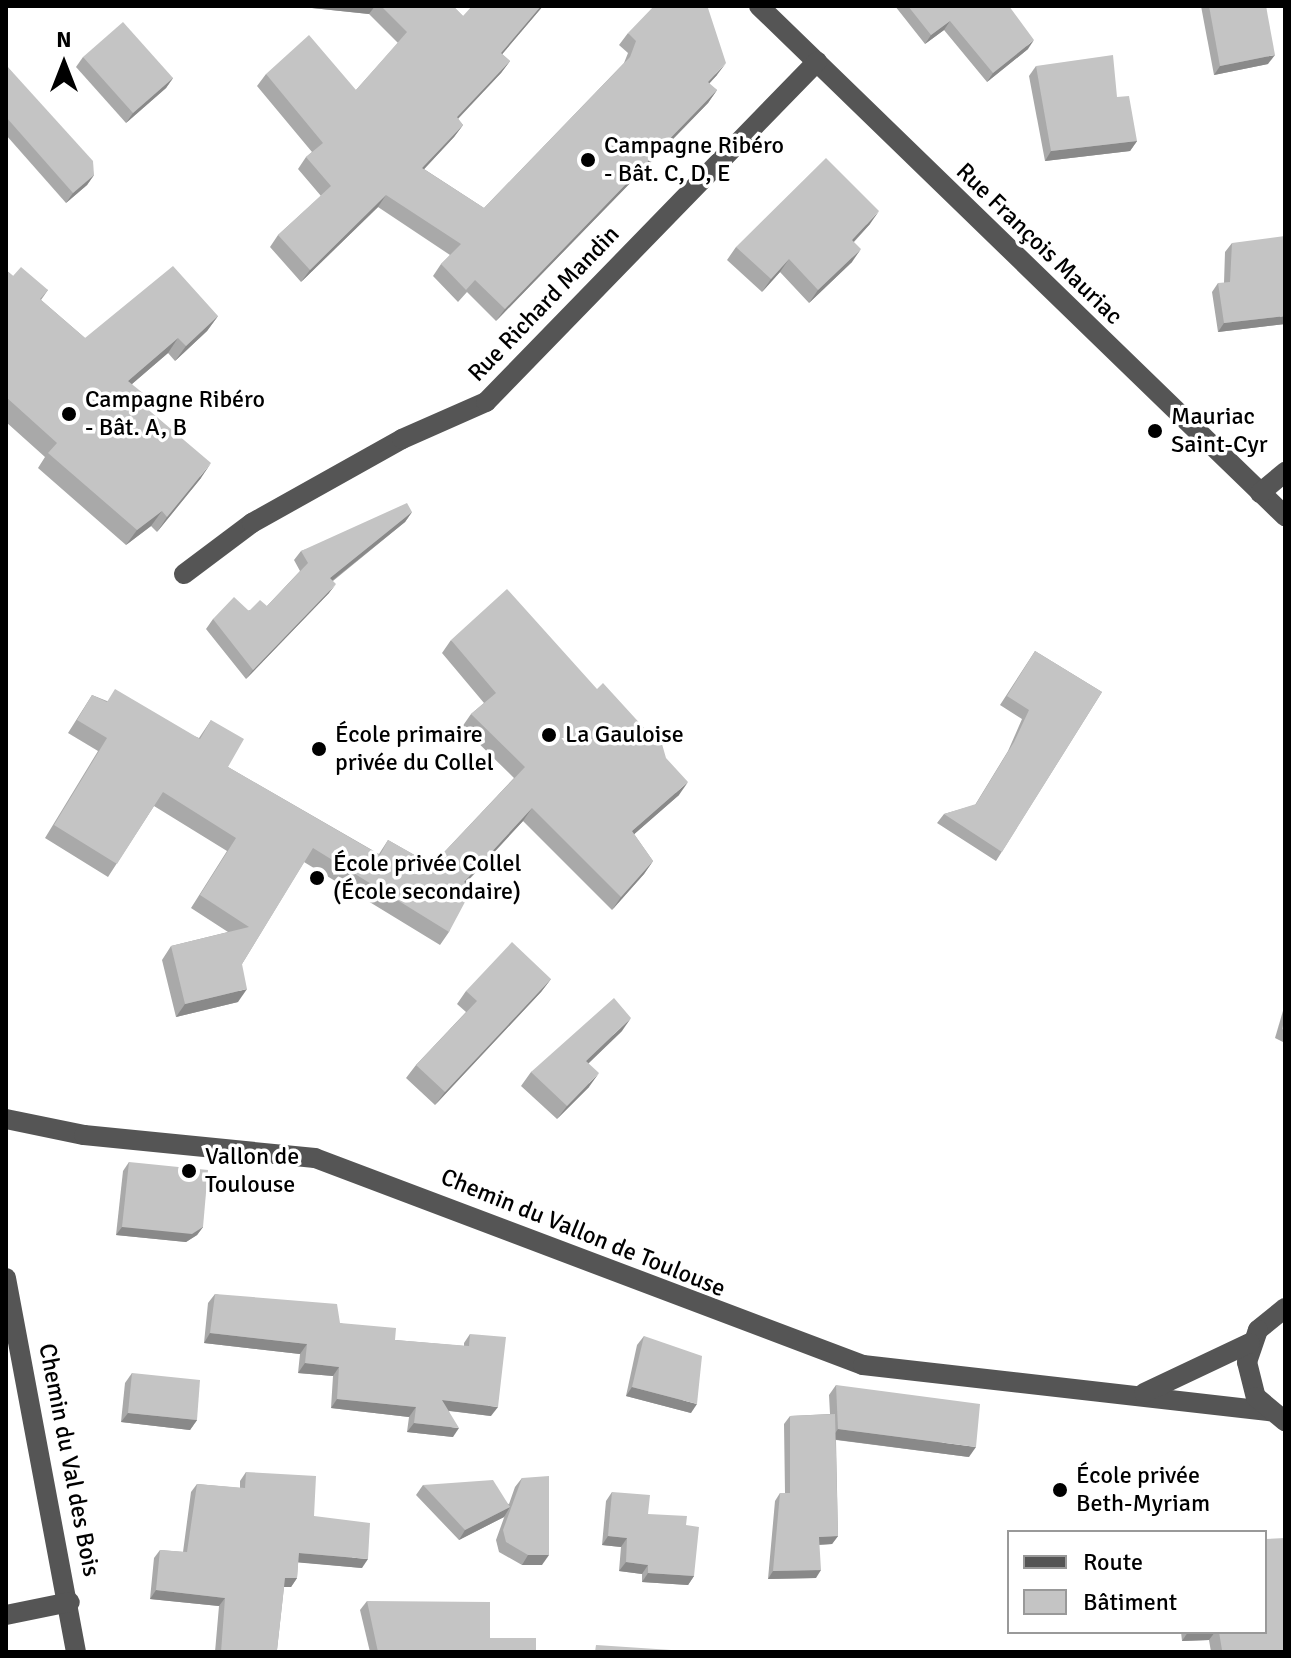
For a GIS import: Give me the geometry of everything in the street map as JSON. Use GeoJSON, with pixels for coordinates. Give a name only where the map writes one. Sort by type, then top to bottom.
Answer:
{"type":"FeatureCollection","features":[{"type":"Feature","properties":{"kind":"street","name":"Rue François Mauriac"},"geometry":{"type":"LineString","coordinates":[[759,6],[1285,516]]}},
{"type":"Feature","properties":{"kind":"street","name":"Rue Richard Mandin"},"geometry":{"type":"LineString","coordinates":[[184,574],[252,523],[486,402],[817,62]]}},
{"type":"Feature","properties":{"kind":"street"},"geometry":{"type":"LineString","coordinates":[[1260,493],[1285,472]]}},
{"type":"Feature","properties":{"kind":"street","name":"Chemin du Vallon de Toulouse"},"geometry":{"type":"LineString","coordinates":[[6,1119],[84,1135],[315,1158],[863,1365],[1140,1395],[1276,1416]]}},
{"type":"Feature","properties":{"kind":"street","name":"Chemin du Val des Bois"},"geometry":{"type":"LineString","coordinates":[[6,1278],[70,1602],[76,1652]]}},
{"type":"Feature","properties":{"kind":"street"},"geometry":{"type":"LineString","coordinates":[[1140,1395],[1250,1343],[1283,1303]]}},
{"type":"Feature","properties":{"kind":"street"},"geometry":{"type":"LineString","coordinates":[[1250,1343],[1249,1380],[1276,1416]]}},
{"type":"Feature","properties":{"kind":"street"},"geometry":{"type":"LineString","coordinates":[[6,1615],[70,1602]]}},
{"type":"Feature","properties":{"kind":"building"},"geometry":{"type":"Polygon","coordinates":[[[381,6],[453,6],[463,16],[472,6],[541,6],[501,53],[510,61],[457,117],[463,125],[422,168],[484,208],[630,57],[636,41],[628,33],[654,6],[707,6],[726,63],[708,82],[717,90],[505,309],[475,280],[466,290],[441,264],[461,244],[386,195],[310,270],[278,235],[331,186],[306,157],[323,143],[266,74],[309,35],[356,90],[407,32],[381,6]]]}},
{"type":"Feature","properties":{"kind":"building"},"geometry":{"type":"Polygon","coordinates":[[[908,6],[1009,6],[1034,40],[993,73],[950,21],[931,35],[908,6]]]}},
{"type":"Feature","properties":{"kind":"building"},"geometry":{"type":"Polygon","coordinates":[[[1209,6],[1266,6],[1275,55],[1220,66],[1209,6]]]}},
{"type":"Feature","properties":{"kind":"building"},"geometry":{"type":"Polygon","coordinates":[[[123,22],[173,78],[133,113],[83,57],[123,22]]]}},
{"type":"Feature","properties":{"kind":"building"},"geometry":{"type":"Polygon","coordinates":[[[1113,55],[1117,97],[1129,96],[1137,141],[1051,151],[1036,66],[1113,55]]]}},
{"type":"Feature","properties":{"kind":"building"},"geometry":{"type":"Polygon","coordinates":[[[6,65],[93,161],[94,175],[73,193],[6,117],[6,65]]]}},
{"type":"Feature","properties":{"kind":"building"},"geometry":{"type":"Polygon","coordinates":[[[826,158],[879,211],[852,240],[861,249],[818,290],[789,259],[771,279],[736,247],[826,158]]]}},
{"type":"Feature","properties":{"kind":"building"},"geometry":{"type":"Polygon","coordinates":[[[1285,236],[1285,316],[1224,323],[1218,283],[1230,282],[1232,243],[1285,236]]]}},
{"type":"Feature","properties":{"kind":"building"},"geometry":{"type":"Polygon","coordinates":[[[173,266],[218,316],[186,346],[178,338],[128,381],[144,394],[138,401],[211,463],[167,517],[162,511],[137,530],[48,453],[57,443],[6,397],[6,270],[13,276],[21,267],[48,290],[40,299],[85,338],[173,266]]]}},
{"type":"Feature","properties":{"kind":"building"},"geometry":{"type":"Polygon","coordinates":[[[407,503],[412,512],[330,578],[336,584],[253,670],[213,619],[234,597],[249,611],[260,600],[267,606],[308,563],[301,551],[407,503]]]}},
{"type":"Feature","properties":{"kind":"building"},"geometry":{"type":"Polygon","coordinates":[[[507,589],[597,689],[603,683],[645,729],[658,730],[666,758],[688,782],[632,831],[653,861],[621,897],[532,808],[464,882],[473,887],[449,932],[313,848],[242,964],[247,989],[185,1004],[171,946],[249,927],[200,895],[236,838],[163,792],[117,864],[54,825],[107,738],[77,720],[92,695],[107,702],[115,689],[200,739],[211,720],[244,739],[228,767],[380,855],[388,840],[432,865],[525,767],[471,714],[496,693],[451,640],[507,589]]]}},
{"type":"Feature","properties":{"kind":"building"},"geometry":{"type":"Polygon","coordinates":[[[1035,651],[1102,692],[1002,852],[944,814],[976,804],[1014,742],[1029,710],[1007,696],[1035,651]]]}},
{"type":"Feature","properties":{"kind":"building"},"geometry":{"type":"Polygon","coordinates":[[[512,942],[551,979],[445,1092],[416,1065],[477,1001],[466,991],[512,942]]]}},
{"type":"Feature","properties":{"kind":"building"},"geometry":{"type":"Polygon","coordinates":[[[614,998],[631,1018],[586,1061],[599,1073],[567,1106],[531,1072],[614,998]]]}},
{"type":"Feature","properties":{"kind":"building"},"geometry":{"type":"Polygon","coordinates":[[[129,1162],[208,1170],[203,1227],[192,1234],[122,1227],[129,1162]]]}},
{"type":"Feature","properties":{"kind":"building"},"geometry":{"type":"Polygon","coordinates":[[[215,1294],[337,1304],[340,1323],[396,1328],[395,1340],[469,1346],[470,1334],[506,1337],[498,1407],[442,1400],[459,1428],[414,1423],[416,1407],[337,1399],[339,1367],[305,1363],[307,1344],[210,1333],[215,1294]]]}},
{"type":"Feature","properties":{"kind":"building"},"geometry":{"type":"Polygon","coordinates":[[[644,1336],[702,1356],[697,1404],[632,1387],[644,1336]]]}},
{"type":"Feature","properties":{"kind":"building"},"geometry":{"type":"Polygon","coordinates":[[[132,1373],[200,1380],[197,1420],[128,1413],[132,1373]]]}},
{"type":"Feature","properties":{"kind":"building"},"geometry":{"type":"Polygon","coordinates":[[[836,1385],[980,1404],[976,1447],[838,1429],[836,1385]]]}},
{"type":"Feature","properties":{"kind":"building"},"geometry":{"type":"Polygon","coordinates":[[[835,1414],[838,1536],[819,1537],[821,1570],[773,1571],[780,1493],[790,1493],[790,1416],[835,1414]]]}},
{"type":"Feature","properties":{"kind":"building"},"geometry":{"type":"Polygon","coordinates":[[[246,1472],[316,1476],[314,1516],[370,1523],[368,1559],[299,1553],[297,1578],[285,1578],[277,1650],[306,1652],[221,1652],[225,1598],[156,1590],[160,1550],[187,1552],[197,1484],[245,1488],[246,1472]]]}},
{"type":"Feature","properties":{"kind":"building"},"geometry":{"type":"Polygon","coordinates":[[[549,1476],[549,1555],[528,1555],[506,1542],[503,1530],[522,1478],[549,1476]]]}},
{"type":"Feature","properties":{"kind":"building"},"geometry":{"type":"Polygon","coordinates":[[[493,1480],[510,1507],[465,1530],[423,1485],[493,1480]]]}},
{"type":"Feature","properties":{"kind":"building"},"geometry":{"type":"Polygon","coordinates":[[[612,1492],[650,1495],[648,1514],[687,1516],[686,1525],[699,1527],[694,1576],[648,1573],[648,1565],[626,1562],[627,1538],[608,1536],[612,1492]]]}},
{"type":"Feature","properties":{"kind":"building"},"geometry":{"type":"Polygon","coordinates":[[[1285,1538],[1285,1651],[1222,1650],[1219,1634],[1267,1634],[1267,1539],[1285,1538]]]}},
{"type":"Feature","properties":{"kind":"building"},"geometry":{"type":"Polygon","coordinates":[[[367,1601],[490,1602],[490,1638],[536,1638],[536,1652],[378,1652],[367,1601]]]}},
{"type":"Feature","properties":{"kind":"building"},"geometry":{"type":"Polygon","coordinates":[[[596,1645],[686,1651],[686,1652],[595,1652],[596,1645]]]}},
{"type":"Feature","properties":{"kind":"place","name":"Campagne Ribéro - Bât. C, D, E"},"geometry":{"type":"Point","coordinates":[588,160]}},
{"type":"Feature","properties":{"kind":"place","name":"Campagne Ribéro - Bât. A, B"},"geometry":{"type":"Point","coordinates":[69,414]}},
{"type":"Feature","properties":{"kind":"place","name":"Mauriac Saint-Cyr"},"geometry":{"type":"Point","coordinates":[1155,431]}},
{"type":"Feature","properties":{"kind":"place","name":"La Gauloise"},"geometry":{"type":"Point","coordinates":[549,735]}},
{"type":"Feature","properties":{"kind":"place","name":"École primaire privée du Collel"},"geometry":{"type":"Point","coordinates":[319,749]}},
{"type":"Feature","properties":{"kind":"place","name":"École privée Collel (École secondaire)"},"geometry":{"type":"Point","coordinates":[317,878]}},
{"type":"Feature","properties":{"kind":"place","name":"Vallon de Toulouse"},"geometry":{"type":"Point","coordinates":[189,1171]}},
{"type":"Feature","properties":{"kind":"place","name":"École privée Beth-Myriam"},"geometry":{"type":"Point","coordinates":[1060,1490]}}]}
